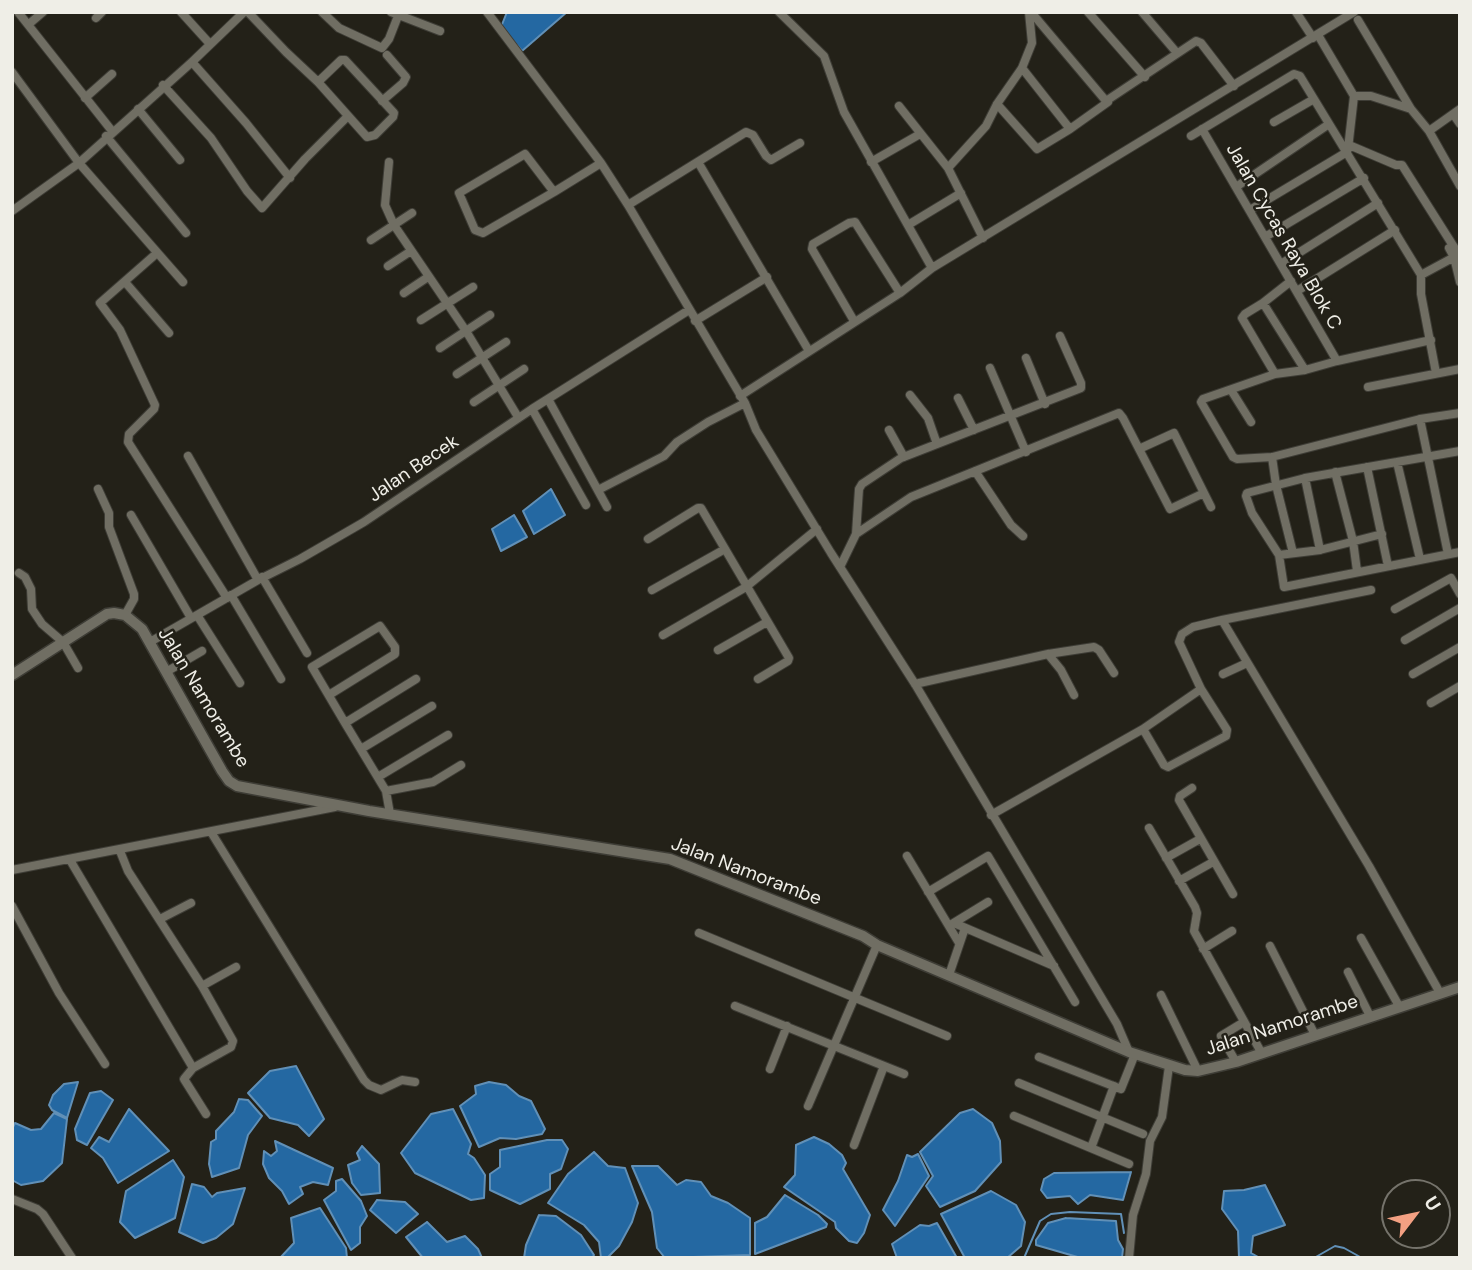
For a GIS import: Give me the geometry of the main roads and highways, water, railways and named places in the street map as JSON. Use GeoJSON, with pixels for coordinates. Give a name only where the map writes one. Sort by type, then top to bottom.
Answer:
{"type":"FeatureCollection","features":[{"type":"Feature","properties":{"kind":"main road","name":"Jalan Namorambe"},"geometry":{"type":"LineString","coordinates":[[12,675],[107,614],[125,615],[136,621],[150,642],[229,781],[244,789],[670,859],[863,936],[877,945],[1132,1053],[1169,1066],[1198,1071],[1236,1062],[1460,987]]}},
{"type":"Feature","properties":{"kind":"water"},"geometry":{"type":"Polygon","coordinates":[[[507,12],[567,12],[522,51],[501,27],[507,12]]]}},
{"type":"Feature","properties":{"kind":"water"},"geometry":{"type":"Polygon","coordinates":[[[551,489],[565,515],[534,534],[523,511],[551,489]]]}},
{"type":"Feature","properties":{"kind":"water"},"geometry":{"type":"Polygon","coordinates":[[[514,515],[527,537],[501,551],[492,529],[514,515]]]}},
{"type":"Feature","properties":{"kind":"water"},"geometry":{"type":"Polygon","coordinates":[[[296,1066],[324,1119],[309,1136],[298,1125],[270,1118],[248,1093],[270,1071],[296,1066]]]}},
{"type":"Feature","properties":{"kind":"water"},"geometry":{"type":"Polygon","coordinates":[[[78,1082],[67,1118],[52,1110],[49,1105],[53,1095],[64,1084],[78,1082]]]}},
{"type":"Feature","properties":{"kind":"water"},"geometry":{"type":"Polygon","coordinates":[[[489,1082],[506,1085],[519,1096],[531,1101],[545,1129],[542,1134],[516,1139],[500,1138],[479,1147],[460,1106],[476,1094],[475,1086],[489,1082]]]}},
{"type":"Feature","properties":{"kind":"water"},"geometry":{"type":"Polygon","coordinates":[[[101,1091],[113,1100],[87,1145],[77,1140],[75,1129],[90,1093],[101,1091]]]}},
{"type":"Feature","properties":{"kind":"water"},"geometry":{"type":"Polygon","coordinates":[[[239,1099],[248,1100],[262,1116],[248,1135],[239,1168],[212,1177],[209,1164],[211,1142],[216,1139],[216,1131],[234,1112],[239,1099]]]}},
{"type":"Feature","properties":{"kind":"water"},"geometry":{"type":"Polygon","coordinates":[[[129,1109],[169,1151],[118,1183],[103,1158],[91,1148],[99,1137],[109,1142],[129,1109]]]}},
{"type":"Feature","properties":{"kind":"water"},"geometry":{"type":"Polygon","coordinates":[[[453,1109],[471,1144],[468,1154],[474,1158],[485,1175],[484,1198],[471,1200],[415,1173],[401,1153],[431,1114],[453,1109]]]}},
{"type":"Feature","properties":{"kind":"water"},"geometry":{"type":"Polygon","coordinates":[[[973,1109],[992,1123],[1000,1141],[1001,1162],[975,1191],[940,1207],[926,1186],[933,1176],[920,1152],[960,1113],[973,1109]]]}},
{"type":"Feature","properties":{"kind":"water"},"geometry":{"type":"Polygon","coordinates":[[[54,1113],[67,1119],[62,1163],[43,1181],[21,1185],[12,1180],[12,1129],[15,1123],[31,1130],[41,1129],[54,1113]]]}},
{"type":"Feature","properties":{"kind":"water"},"geometry":{"type":"Polygon","coordinates":[[[814,1137],[829,1144],[842,1155],[846,1163],[843,1169],[870,1215],[864,1233],[857,1243],[849,1241],[836,1228],[835,1222],[784,1187],[795,1175],[796,1145],[814,1137]]]}},
{"type":"Feature","properties":{"kind":"water"},"geometry":{"type":"Polygon","coordinates":[[[547,1140],[562,1140],[568,1149],[561,1169],[550,1174],[550,1189],[520,1204],[490,1190],[490,1174],[500,1167],[500,1150],[547,1140]]]}},
{"type":"Feature","properties":{"kind":"water"},"geometry":{"type":"Polygon","coordinates":[[[275,1141],[333,1168],[328,1185],[313,1182],[300,1187],[303,1194],[289,1204],[282,1191],[269,1178],[263,1164],[264,1151],[271,1156],[277,1151],[275,1141]]]}},
{"type":"Feature","properties":{"kind":"water"},"geometry":{"type":"Polygon","coordinates":[[[362,1146],[379,1164],[380,1193],[361,1195],[352,1183],[348,1165],[360,1160],[357,1153],[362,1146]]]}},
{"type":"Feature","properties":{"kind":"water"},"geometry":{"type":"Polygon","coordinates":[[[594,1152],[608,1166],[625,1168],[638,1203],[632,1222],[619,1246],[607,1258],[601,1258],[599,1242],[584,1225],[548,1203],[568,1174],[594,1152]]]}},
{"type":"Feature","properties":{"kind":"water"},"geometry":{"type":"Polygon","coordinates":[[[918,1154],[929,1176],[895,1226],[883,1210],[898,1181],[907,1155],[912,1157],[918,1154]]]}},
{"type":"Feature","properties":{"kind":"water"},"geometry":{"type":"Polygon","coordinates":[[[173,1160],[184,1177],[175,1218],[135,1238],[120,1222],[126,1191],[173,1160]]]}},
{"type":"Feature","properties":{"kind":"water"},"geometry":{"type":"Polygon","coordinates":[[[632,1166],[658,1166],[677,1185],[686,1180],[701,1182],[711,1196],[728,1203],[750,1218],[750,1255],[665,1258],[657,1248],[652,1212],[632,1166]]]}},
{"type":"Feature","properties":{"kind":"water"},"geometry":{"type":"Polygon","coordinates":[[[1131,1172],[1123,1200],[1090,1195],[1078,1204],[1070,1196],[1047,1198],[1041,1190],[1044,1179],[1054,1173],[1131,1172]]]}},
{"type":"Feature","properties":{"kind":"water"},"geometry":{"type":"Polygon","coordinates":[[[342,1179],[361,1201],[367,1216],[360,1227],[360,1243],[351,1250],[324,1200],[336,1191],[336,1181],[342,1179]]]}},
{"type":"Feature","properties":{"kind":"water"},"geometry":{"type":"Polygon","coordinates":[[[192,1184],[204,1187],[212,1197],[217,1193],[245,1188],[233,1224],[216,1238],[203,1243],[179,1232],[192,1184]]]}},
{"type":"Feature","properties":{"kind":"water"},"geometry":{"type":"Polygon","coordinates":[[[1265,1185],[1285,1225],[1253,1236],[1251,1253],[1260,1258],[1239,1258],[1238,1231],[1222,1209],[1224,1191],[1265,1185]]]}},
{"type":"Feature","properties":{"kind":"water"},"geometry":{"type":"Polygon","coordinates":[[[991,1191],[1016,1205],[1025,1222],[1021,1246],[1007,1258],[965,1258],[941,1214],[991,1191]]]}},
{"type":"Feature","properties":{"kind":"water"},"geometry":{"type":"Polygon","coordinates":[[[785,1195],[818,1215],[827,1224],[826,1227],[755,1254],[755,1223],[767,1217],[785,1195]]]}},
{"type":"Feature","properties":{"kind":"water"},"geometry":{"type":"Polygon","coordinates":[[[377,1200],[405,1202],[418,1214],[396,1233],[370,1210],[377,1200]]]}},
{"type":"Feature","properties":{"kind":"water"},"geometry":{"type":"Polygon","coordinates":[[[320,1208],[346,1248],[347,1258],[280,1258],[294,1243],[291,1218],[320,1208]]]}},
{"type":"Feature","properties":{"kind":"water"},"geometry":{"type":"Polygon","coordinates":[[[539,1215],[556,1216],[581,1235],[594,1255],[592,1258],[524,1258],[526,1245],[539,1215]]]}},
{"type":"Feature","properties":{"kind":"water"},"geometry":{"type":"Polygon","coordinates":[[[1066,1218],[1116,1221],[1118,1240],[1123,1249],[1122,1258],[1081,1258],[1036,1245],[1036,1240],[1048,1223],[1066,1218]]]}},
{"type":"Feature","properties":{"kind":"water"},"geometry":{"type":"Polygon","coordinates":[[[427,1222],[447,1242],[465,1236],[478,1249],[482,1258],[423,1258],[406,1237],[427,1222]]]}},
{"type":"Feature","properties":{"kind":"water"},"geometry":{"type":"Polygon","coordinates":[[[937,1223],[957,1258],[897,1258],[892,1244],[920,1225],[937,1223]]]}},
{"type":"Feature","properties":{"kind":"waterway"},"geometry":{"type":"LineString","coordinates":[[1024,1258],[1040,1221],[1051,1214],[1121,1214],[1124,1233]]}},
{"type":"Feature","properties":{"kind":"waterway"},"geometry":{"type":"LineString","coordinates":[[1314,1258],[1335,1246],[1362,1258]]}}]}
